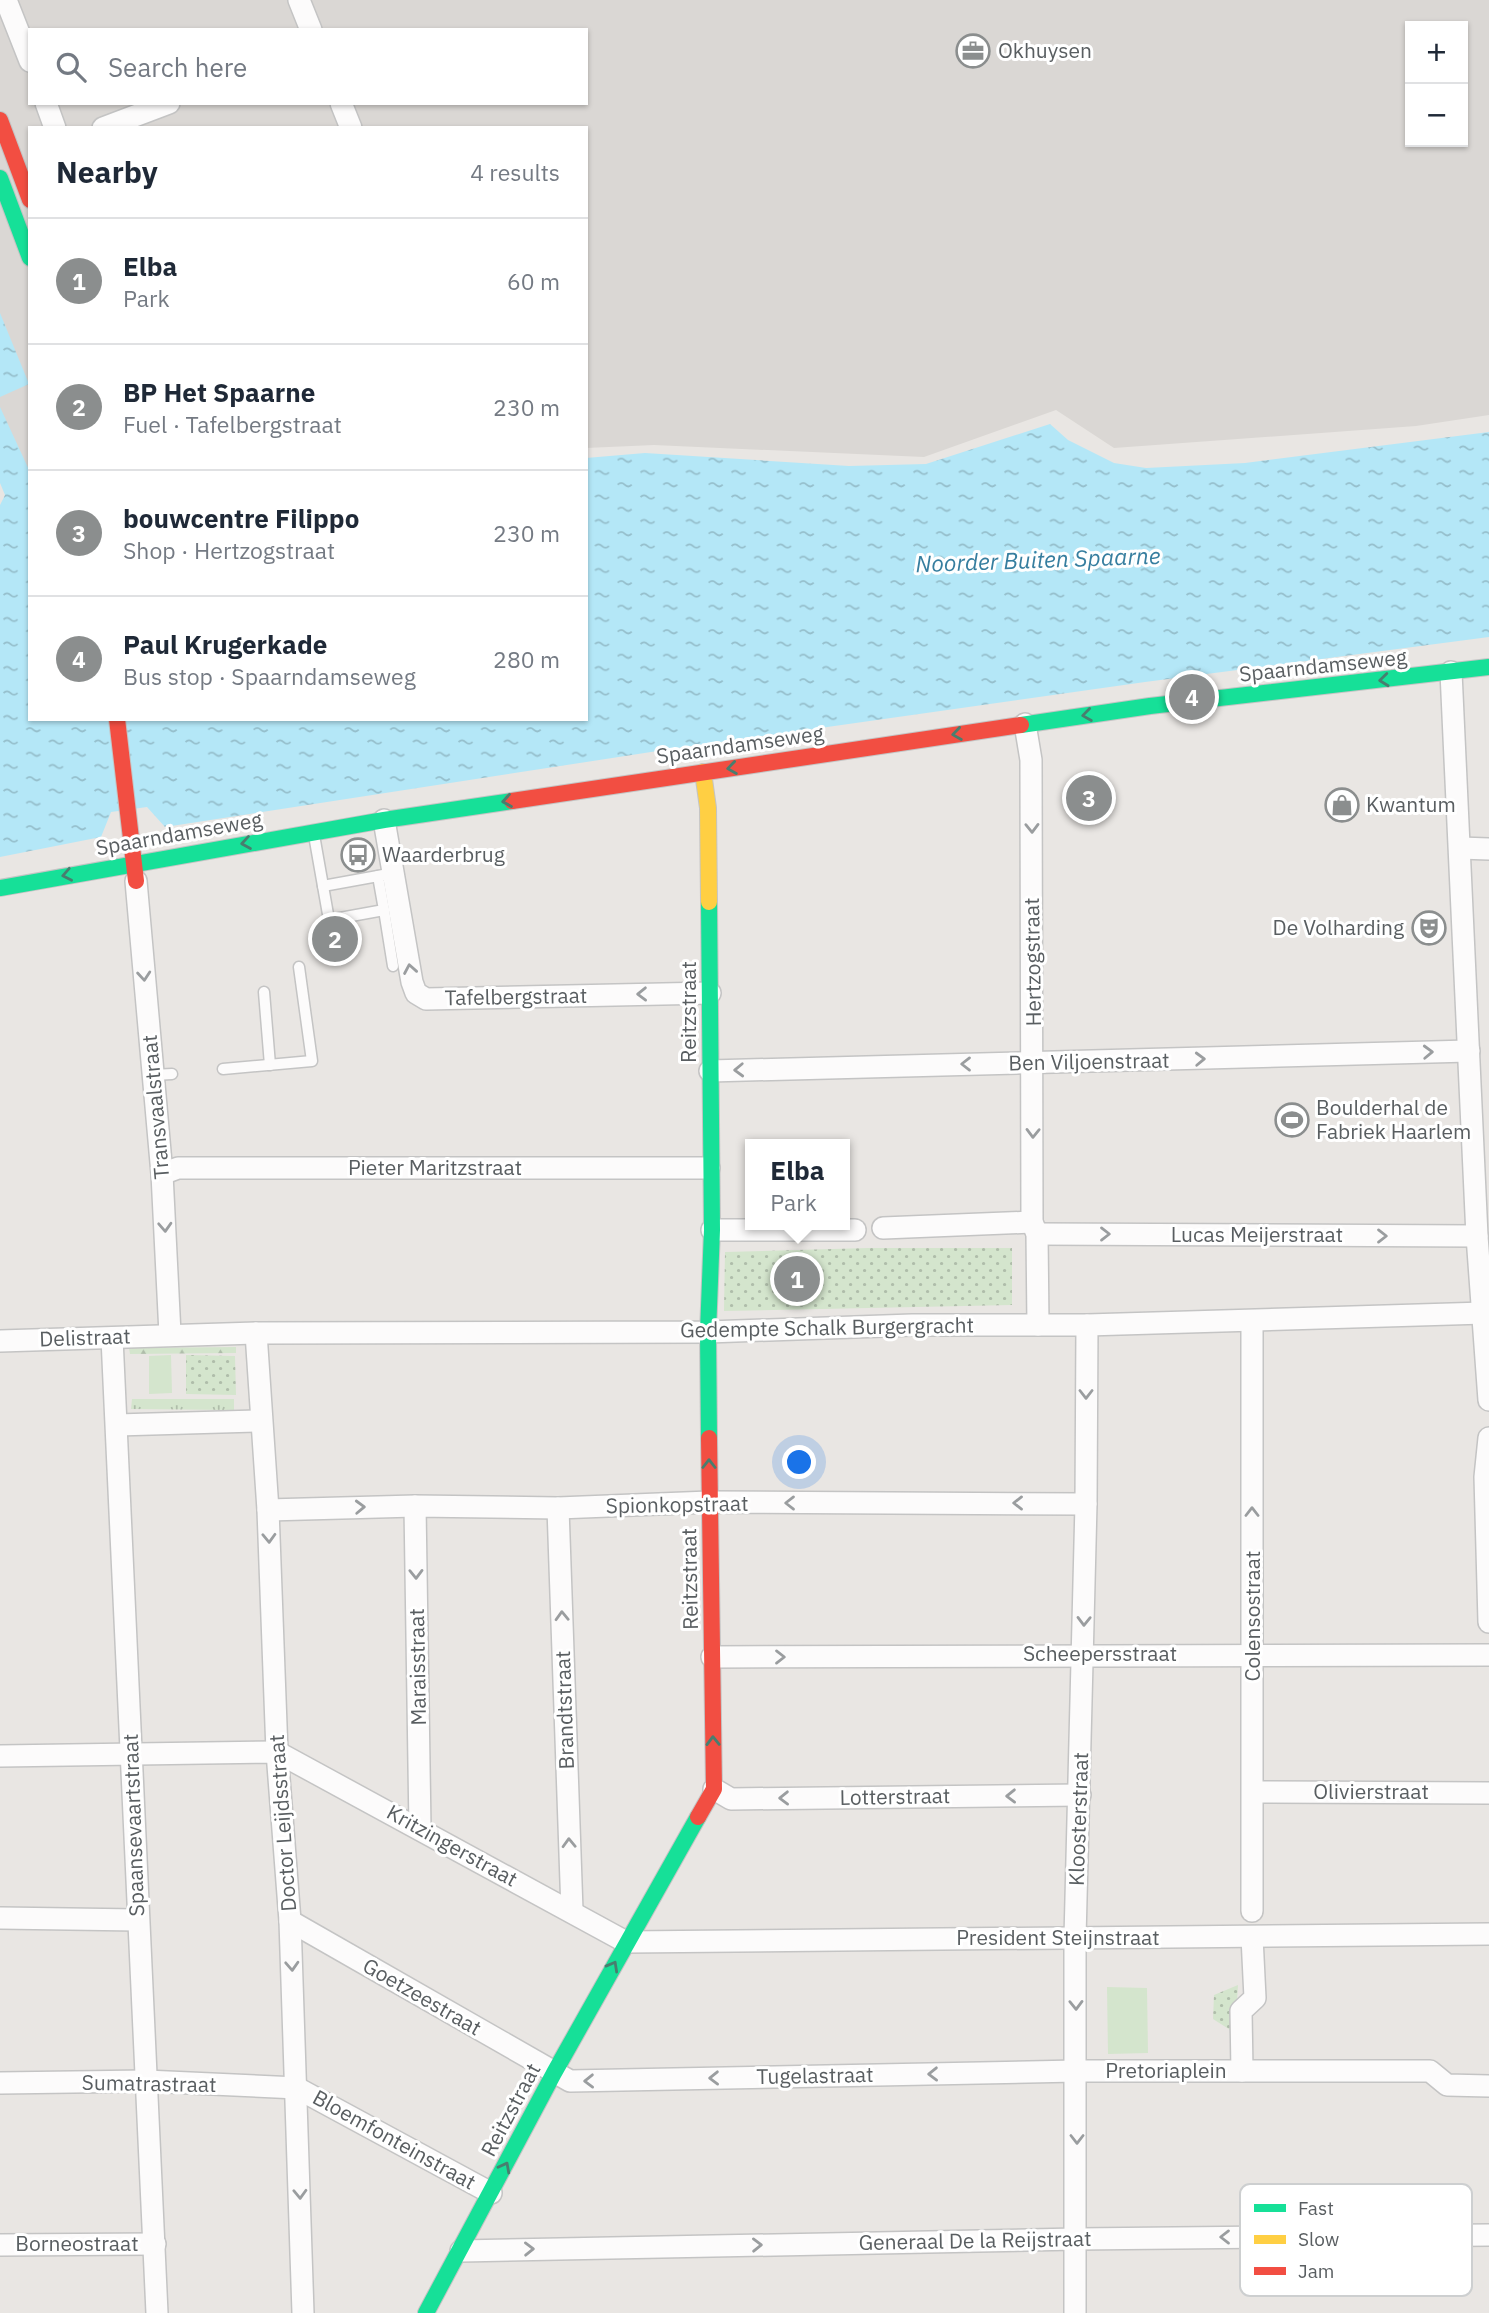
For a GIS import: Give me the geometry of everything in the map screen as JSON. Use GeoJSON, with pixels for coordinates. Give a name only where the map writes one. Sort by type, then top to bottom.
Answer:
{"type":"FeatureCollection","features":[{"type":"Feature","properties":{"kind":"street"},"geometry":{"type":"LineString","coordinates":[[6,0],[28,56]]}},
{"type":"Feature","properties":{"kind":"street"},"geometry":{"type":"LineString","coordinates":[[299,0],[310,28]]}},
{"type":"Feature","properties":{"kind":"street"},"geometry":{"type":"LineString","coordinates":[[47,105],[54,126]]}},
{"type":"Feature","properties":{"kind":"street"},"geometry":{"type":"LineString","coordinates":[[108,126],[164,105]]}},
{"type":"Feature","properties":{"kind":"street"},"geometry":{"type":"LineString","coordinates":[[342,105],[350,126]]}},
{"type":"Feature","properties":{"kind":"street"},"geometry":{"type":"LineString","coordinates":[[0,120],[23,159],[28,188]]}},
{"type":"Feature","properties":{"kind":"street"},"geometry":{"type":"LineString","coordinates":[[0,178],[28,253]]}},
{"type":"Feature","properties":{"kind":"street","name":"Spaarndamseweg"},"geometry":{"type":"LineString","coordinates":[[0,888],[137,876],[313,832],[386,835],[704,772],[1028,739],[1150,706],[1453,687],[1489,667]]}},
{"type":"Feature","properties":{"kind":"street"},"geometry":{"type":"LineString","coordinates":[[1453,687],[1469,1051],[1480,1086],[1482,1176],[1477,1236],[1487,1312],[1489,1400]]}},
{"type":"Feature","properties":{"kind":"street"},"geometry":{"type":"LineString","coordinates":[[117,721],[137,876]]}},
{"type":"Feature","properties":{"kind":"street","name":"Hertzogstraat"},"geometry":{"type":"LineString","coordinates":[[1028,739],[1031,760],[1038,1325]]}},
{"type":"Feature","properties":{"kind":"street","name":"Reitzstraat"},"geometry":{"type":"LineString","coordinates":[[426,2313],[554,2073],[714,1788],[708,1332],[712,1230],[709,1168],[710,993],[704,772]]}},
{"type":"Feature","properties":{"kind":"street","name":"Tafelbergstraat"},"geometry":{"type":"LineString","coordinates":[[386,835],[385,875],[412,982],[416,993],[426,999],[710,993]]}},
{"type":"Feature","properties":{"kind":"street"},"geometry":{"type":"LineString","coordinates":[[1460,848],[1489,849]]}},
{"type":"Feature","properties":{"kind":"street","name":"Spaarndamseweg"},"geometry":{"type":"LineString","coordinates":[[197,870],[249,861]]}},
{"type":"Feature","properties":{"kind":"street","name":"Transvaalstraat"},"geometry":{"type":"LineString","coordinates":[[137,876],[162,1074],[162,1174],[170,1334]]}},
{"type":"Feature","properties":{"kind":"street","name":"Ben Viljoenstraat"},"geometry":{"type":"LineString","coordinates":[[710,1071],[1469,1051]]}},
{"type":"Feature","properties":{"kind":"street","name":"Pieter Maritzstraat"},"geometry":{"type":"LineString","coordinates":[[162,1174],[178,1168],[709,1168]]}},
{"type":"Feature","properties":{"kind":"street","name":"Lucas Meijerstraat"},"geometry":{"type":"LineString","coordinates":[[883,1228],[1477,1236]]}},
{"type":"Feature","properties":{"kind":"street"},"geometry":{"type":"LineString","coordinates":[[712,1230],[855,1230]]}},
{"type":"Feature","properties":{"kind":"street","name":"Gedempte Schalk Burgergracht"},"geometry":{"type":"LineString","coordinates":[[170,1334],[708,1332],[912,1325],[1252,1321],[1487,1312]]}},
{"type":"Feature","properties":{"kind":"street","name":"Colensostraat"},"geometry":{"type":"LineString","coordinates":[[1252,1321],[1252,1912]]}},
{"type":"Feature","properties":{"kind":"street","name":"Kloosterstraat"},"geometry":{"type":"LineString","coordinates":[[1075,2313],[1075,1938],[1086,1504],[1087,1325]]}},
{"type":"Feature","properties":{"kind":"street","name":"Doctor Leijdsstraat"},"geometry":{"type":"LineString","coordinates":[[256,1333],[268,1510],[277,1752],[290,1921],[303,2313]]}},
{"type":"Feature","properties":{"kind":"street","name":"Delistraat"},"geometry":{"type":"LineString","coordinates":[[0,1341],[170,1334]]}},
{"type":"Feature","properties":{"kind":"street","name":"Spaansevaartstraat"},"geometry":{"type":"LineString","coordinates":[[112,1338],[157,2313]]}},
{"type":"Feature","properties":{"kind":"street"},"geometry":{"type":"LineString","coordinates":[[117,1425],[260,1421]]}},
{"type":"Feature","properties":{"kind":"street"},"geometry":{"type":"LineString","coordinates":[[1489,1438],[1485,1477],[1489,1622]]}},
{"type":"Feature","properties":{"kind":"street","name":"Spionkopstraat"},"geometry":{"type":"LineString","coordinates":[[268,1510],[415,1506],[558,1508],[709,1503],[1086,1504]]}},
{"type":"Feature","properties":{"kind":"street","name":"Maraisstraat"},"geometry":{"type":"LineString","coordinates":[[415,1506],[420,1829]]}},
{"type":"Feature","properties":{"kind":"street","name":"Brandtstraat"},"geometry":{"type":"LineString","coordinates":[[558,1508],[572,1912]]}},
{"type":"Feature","properties":{"kind":"street","name":"Scheepersstraat"},"geometry":{"type":"LineString","coordinates":[[712,1657],[1489,1654]]}},
{"type":"Feature","properties":{"kind":"street"},"geometry":{"type":"LineString","coordinates":[[0,1756],[277,1752]]}},
{"type":"Feature","properties":{"kind":"street","name":"Kritzingerstraat"},"geometry":{"type":"LineString","coordinates":[[277,1752],[626,1942]]}},
{"type":"Feature","properties":{"kind":"street","name":"Lotterstraat"},"geometry":{"type":"LineString","coordinates":[[714,1788],[731,1799],[1080,1795]]}},
{"type":"Feature","properties":{"kind":"street","name":"Olivierstraat"},"geometry":{"type":"LineString","coordinates":[[1254,1792],[1489,1793]]}},
{"type":"Feature","properties":{"kind":"street"},"geometry":{"type":"LineString","coordinates":[[0,1919],[138,1920]]}},
{"type":"Feature","properties":{"kind":"street","name":"Goetzeestraat"},"geometry":{"type":"LineString","coordinates":[[290,1921],[554,2073]]}},
{"type":"Feature","properties":{"kind":"street","name":"President Steijnstraat"},"geometry":{"type":"LineString","coordinates":[[626,1942],[1489,1934]]}},
{"type":"Feature","properties":{"kind":"street","name":"Pretoriaplein"},"geometry":{"type":"LineString","coordinates":[[1077,2071],[1242,2071],[1241,2011],[1255,1998],[1252,1937]]}},
{"type":"Feature","properties":{"kind":"street","name":"Tugelastraat"},"geometry":{"type":"LineString","coordinates":[[554,2073],[570,2081],[1077,2071]]}},
{"type":"Feature","properties":{"kind":"street"},"geometry":{"type":"LineString","coordinates":[[1242,2071],[1430,2071],[1447,2085],[1489,2086]]}},
{"type":"Feature","properties":{"kind":"street","name":"Sumatrastraat"},"geometry":{"type":"LineString","coordinates":[[0,2083],[146,2081],[297,2088]]}},
{"type":"Feature","properties":{"kind":"street","name":"Bloemfonteinstraat"},"geometry":{"type":"LineString","coordinates":[[297,2088],[491,2193]]}},
{"type":"Feature","properties":{"kind":"street","name":"Generaal De la Reijstraat"},"geometry":{"type":"LineString","coordinates":[[461,2251],[1240,2237]]}},
{"type":"Feature","properties":{"kind":"street","name":"Borneostraat"},"geometry":{"type":"LineString","coordinates":[[0,2245],[155,2244]]}},
{"type":"Feature","properties":{"kind":"lane"},"geometry":{"type":"LineString","coordinates":[[313,832],[328,919],[384,910]]}},
{"type":"Feature","properties":{"kind":"lane"},"geometry":{"type":"LineString","coordinates":[[323,886],[385,875],[384,910],[393,966]]}},
{"type":"Feature","properties":{"kind":"lane"},"geometry":{"type":"LineString","coordinates":[[223,1069],[312,1061],[299,967]]}},
{"type":"Feature","properties":{"kind":"lane"},"geometry":{"type":"LineString","coordinates":[[264,992],[270,1065]]}},
{"type":"Feature","properties":{"kind":"shaded area"},"geometry":{"type":"Polygon","coordinates":[[[0,0],[1489,0],[1489,415],[1416,426],[1114,448],[1056,410],[924,457],[654,445],[588,448],[588,126],[28,126],[28,480],[0,482],[0,0]]]}},
{"type":"Feature","properties":{"kind":"green space"},"geometry":{"type":"Polygon","coordinates":[[[1012,1248],[1012,1305],[724,1311],[725,1252],[1012,1248]]]}},
{"type":"Feature","properties":{"kind":"green space"},"geometry":{"type":"Polygon","coordinates":[[[236,1347],[236,1353],[130,1354],[129,1348],[236,1347]]]}},
{"type":"Feature","properties":{"kind":"green space"},"geometry":{"type":"Polygon","coordinates":[[[171,1355],[172,1393],[149,1394],[149,1356],[171,1355]]]}},
{"type":"Feature","properties":{"kind":"green space"},"geometry":{"type":"Polygon","coordinates":[[[186,1355],[235,1356],[236,1395],[186,1394],[186,1355]]]}},
{"type":"Feature","properties":{"kind":"green space"},"geometry":{"type":"Polygon","coordinates":[[[132,1399],[234,1399],[234,1410],[131,1409],[132,1399]]]}},
{"type":"Feature","properties":{"kind":"green space"},"geometry":{"type":"Polygon","coordinates":[[[1238,1985],[1235,2033],[1213,2019],[1214,1995],[1238,1985]]]}},
{"type":"Feature","properties":{"kind":"green space"},"geometry":{"type":"Polygon","coordinates":[[[1107,1987],[1147,1988],[1148,2053],[1108,2054],[1107,1987]]]}},
{"type":"Feature","properties":{"kind":"water"},"geometry":{"type":"Polygon","coordinates":[[[0,313],[28,384],[0,397],[0,313]]]}},
{"type":"Feature","properties":{"kind":"water","name":"Noorder Buiten Spaarne"},"geometry":{"type":"Polygon","coordinates":[[[0,407],[28,468],[28,721],[588,721],[588,458],[645,453],[849,466],[926,464],[1050,424],[1068,440],[1114,463],[1146,468],[1245,463],[1489,432],[1489,637],[664,750],[165,827],[147,807],[111,812],[101,837],[0,857],[0,505],[5,495],[0,483],[0,407]]]}},
{"type":"Feature","properties":{"kind":"traffic: fast"},"geometry":{"type":"LineString","coordinates":[[0,178],[28,253]]}},
{"type":"Feature","properties":{"kind":"traffic: fast"},"geometry":{"type":"LineString","coordinates":[[1021,725],[1150,706],[1489,667]]}},
{"type":"Feature","properties":{"kind":"traffic: fast"},"geometry":{"type":"LineString","coordinates":[[0,888],[384,820],[512,801]]}},
{"type":"Feature","properties":{"kind":"traffic: fast"},"geometry":{"type":"LineString","coordinates":[[709,902],[712,1230],[708,1332],[709,1438]]}},
{"type":"Feature","properties":{"kind":"traffic: fast"},"geometry":{"type":"LineString","coordinates":[[426,2313],[554,2073],[698,1817]]}},
{"type":"Feature","properties":{"kind":"traffic: slow"},"geometry":{"type":"LineString","coordinates":[[703,772],[708,808],[709,902]]}},
{"type":"Feature","properties":{"kind":"traffic: jam"},"geometry":{"type":"LineString","coordinates":[[0,120],[28,195]]}},
{"type":"Feature","properties":{"kind":"traffic: jam"},"geometry":{"type":"LineString","coordinates":[[117,721],[136,881]]}},
{"type":"Feature","properties":{"kind":"traffic: jam"},"geometry":{"type":"LineString","coordinates":[[512,801],[1021,725]]}},
{"type":"Feature","properties":{"kind":"traffic: jam"},"geometry":{"type":"LineString","coordinates":[[698,1817],[714,1789],[709,1438]]}},
{"type":"Feature","properties":{"kind":"place","name":"Okhuysen"},"geometry":{"type":"Point","coordinates":[973,51]}},
{"type":"Feature","properties":{"kind":"place","name":"Paul Krugerkade"},"geometry":{"type":"Point","coordinates":[1192,697]}},
{"type":"Feature","properties":{"kind":"place","name":"bouwcentre Filippo"},"geometry":{"type":"Point","coordinates":[1089,798]}},
{"type":"Feature","properties":{"kind":"place","name":"Kwantum"},"geometry":{"type":"Point","coordinates":[1342,805]}},
{"type":"Feature","properties":{"kind":"place","name":"Waarderbrug"},"geometry":{"type":"Point","coordinates":[358,855]}},
{"type":"Feature","properties":{"kind":"place","name":"De Volharding"},"geometry":{"type":"Point","coordinates":[1429,928]}},
{"type":"Feature","properties":{"kind":"place","name":"BP Het Spaarne"},"geometry":{"type":"Point","coordinates":[335,939]}},
{"type":"Feature","properties":{"kind":"place","name":"Boulderhal de Fabriek Haarlem"},"geometry":{"type":"Point","coordinates":[1292,1120]}},
{"type":"Feature","properties":{"kind":"place","name":"Elba"},"geometry":{"type":"Point","coordinates":[797,1279]}}]}
